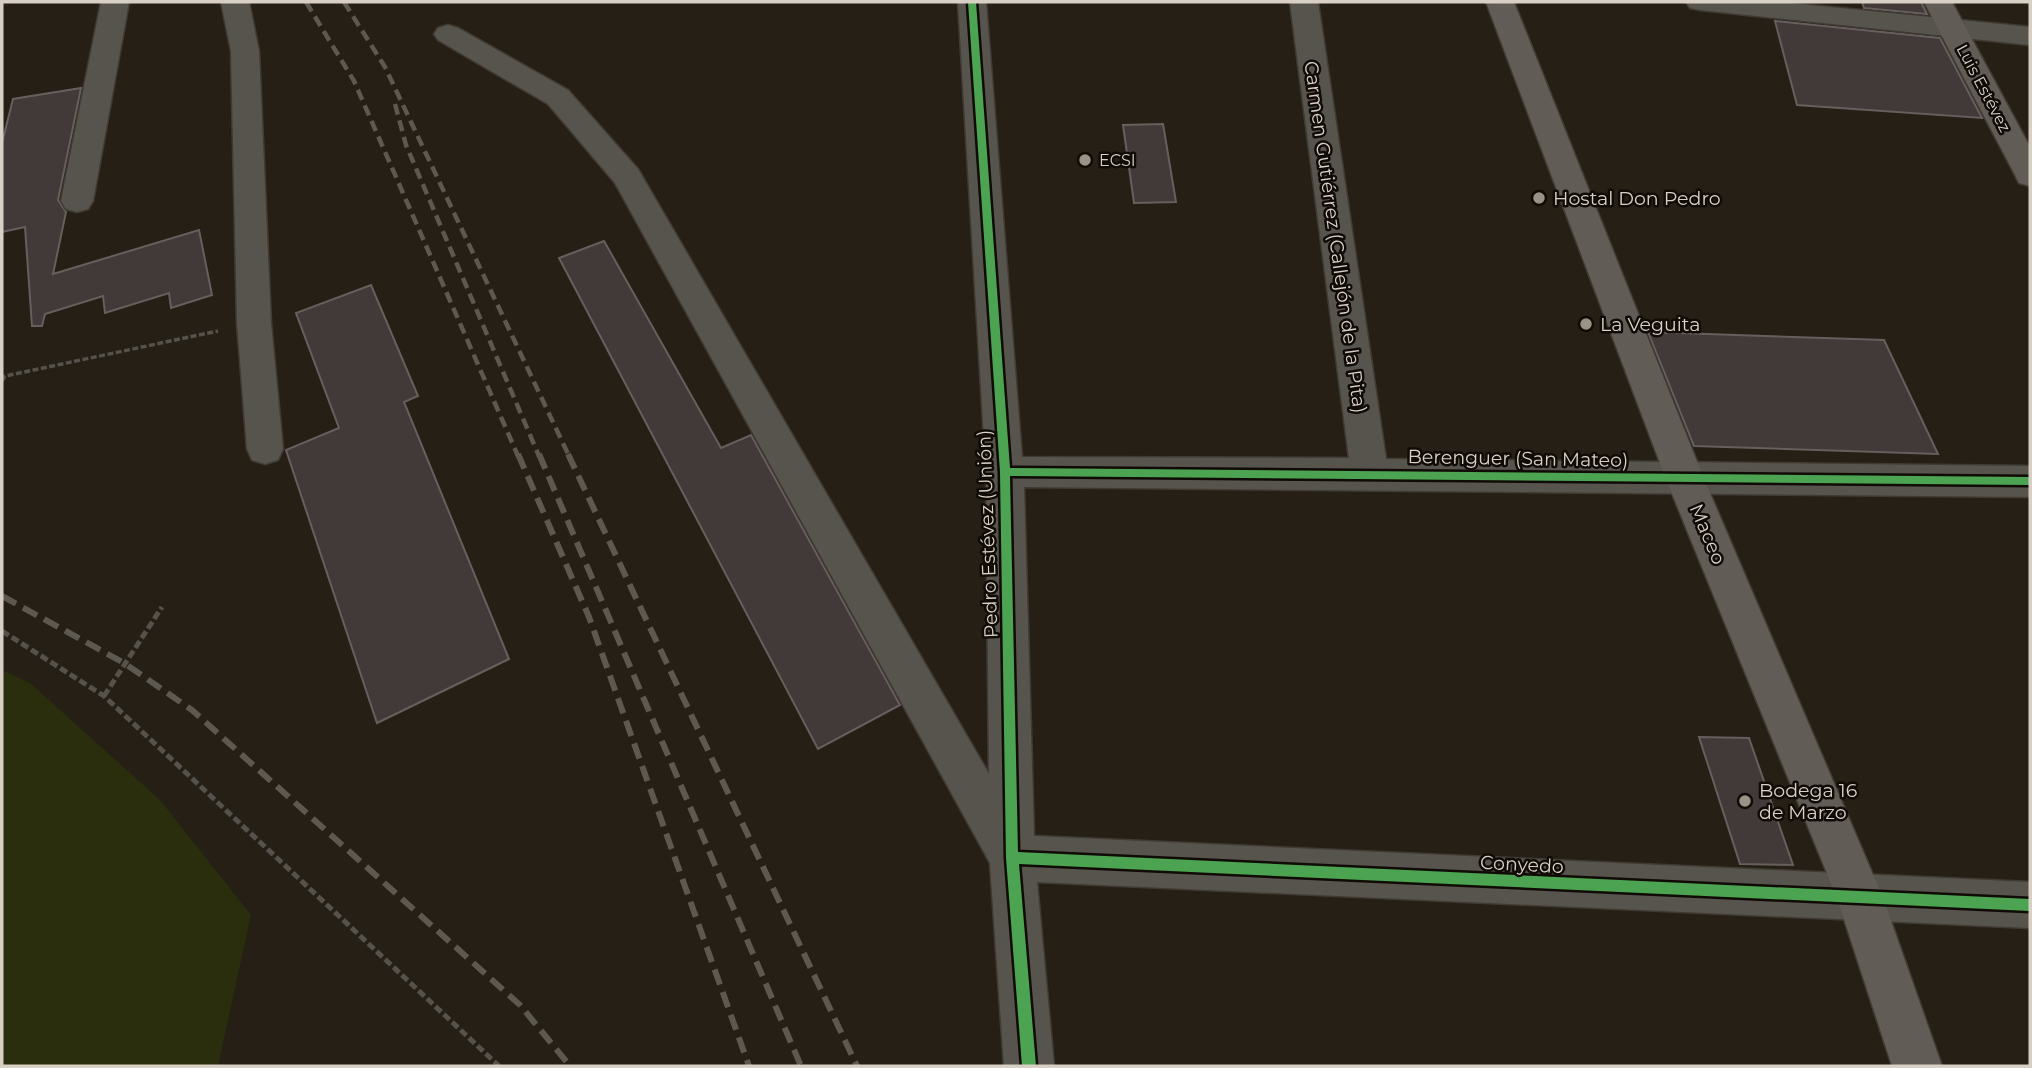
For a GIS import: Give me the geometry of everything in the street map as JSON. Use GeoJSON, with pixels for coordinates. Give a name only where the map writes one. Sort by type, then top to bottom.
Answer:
{"type":"FeatureCollection","features":[{"type":"Feature","properties":{"kind":"main road","name":"Maceo"},"geometry":{"type":"LineString","coordinates":[[1500,2],[1685,479],[1860,898],[1917,1066]]}},
{"type":"Feature","properties":{"kind":"main road","name":"Luis Estévez"},"geometry":{"type":"LineString","coordinates":[[1938,2],[2030,175]]}},
{"type":"Feature","properties":{"kind":"street"},"geometry":{"type":"LineString","coordinates":[[77,201],[115,2]]}},
{"type":"Feature","properties":{"kind":"street"},"geometry":{"type":"LineString","coordinates":[[235,2],[245,51],[254,323],[265,449]]}},
{"type":"Feature","properties":{"kind":"street","name":"Pedro Estévez (Unión)"},"geometry":{"type":"LineString","coordinates":[[972,2],[1005,472],[1012,858],[1029,1066]]}},
{"type":"Feature","properties":{"kind":"street","name":"Carmen Gutiérrez (Callejón de la Pita)"},"geometry":{"type":"LineString","coordinates":[[1304,2],[1368,472]]}},
{"type":"Feature","properties":{"kind":"street"},"geometry":{"type":"LineString","coordinates":[[1700,2],[2030,36]]}},
{"type":"Feature","properties":{"kind":"street"},"geometry":{"type":"LineString","coordinates":[[448,34],[558,97],[627,177],[1012,858]]}},
{"type":"Feature","properties":{"kind":"street","name":"Berenguer (San Mateo)"},"geometry":{"type":"LineString","coordinates":[[1005,472],[1368,472],[1685,479],[2030,481]]}},
{"type":"Feature","properties":{"kind":"street","name":"Conyedo"},"geometry":{"type":"LineString","coordinates":[[1012,858],[2030,905]]}},
{"type":"Feature","properties":{"kind":"path"},"geometry":{"type":"LineString","coordinates":[[2,381],[5,376],[254,323]]}},
{"type":"Feature","properties":{"kind":"path"},"geometry":{"type":"LineString","coordinates":[[104,696],[162,607]]}},
{"type":"Feature","properties":{"kind":"path"},"geometry":{"type":"LineString","coordinates":[[2,631],[104,696],[499,1066]]}},
{"type":"Feature","properties":{"kind":"green space"},"geometry":{"type":"Polygon","coordinates":[[[2,670],[30,683],[160,800],[251,915],[218,1066],[2,1066],[2,670]]]}},
{"type":"Feature","properties":{"kind":"building"},"geometry":{"type":"Polygon","coordinates":[[[1862,2],[1921,2],[1927,14],[1864,8],[1862,2]]]}},
{"type":"Feature","properties":{"kind":"building"},"geometry":{"type":"Polygon","coordinates":[[[1775,21],[1940,38],[1982,118],[1797,105],[1775,21]]]}},
{"type":"Feature","properties":{"kind":"building"},"geometry":{"type":"Polygon","coordinates":[[[81,88],[58,200],[66,212],[53,274],[199,230],[212,295],[171,308],[169,293],[105,313],[103,296],[45,314],[42,326],[32,326],[25,227],[2,232],[2,143],[13,99],[81,88]]]}},
{"type":"Feature","properties":{"kind":"building"},"geometry":{"type":"Polygon","coordinates":[[[1163,124],[1176,202],[1134,203],[1123,125],[1163,124]]]}},
{"type":"Feature","properties":{"kind":"building"},"geometry":{"type":"Polygon","coordinates":[[[604,241],[721,448],[751,435],[900,705],[818,749],[559,258],[604,241]]]}},
{"type":"Feature","properties":{"kind":"building"},"geometry":{"type":"Polygon","coordinates":[[[371,285],[418,396],[404,402],[509,659],[377,723],[286,450],[339,428],[296,313],[371,285]]]}},
{"type":"Feature","properties":{"kind":"building"},"geometry":{"type":"Polygon","coordinates":[[[1648,332],[1884,340],[1938,454],[1694,446],[1648,332]]]}},
{"type":"Feature","properties":{"kind":"building","name":"Bodega 16 de Marzo"},"geometry":{"type":"Polygon","coordinates":[[[1699,737],[1749,738],[1793,865],[1740,864],[1699,737]]]}},
{"type":"Feature","properties":{"kind":"railway"},"geometry":{"type":"LineString","coordinates":[[306,2],[354,81],[518,456]]}},
{"type":"Feature","properties":{"kind":"railway"},"geometry":{"type":"LineString","coordinates":[[344,2],[385,67],[569,456]]}},
{"type":"Feature","properties":{"kind":"railway"},"geometry":{"type":"LineString","coordinates":[[395,104],[406,145],[539,456]]}},
{"type":"Feature","properties":{"kind":"railway"},"geometry":{"type":"LineString","coordinates":[[518,454],[589,617],[749,1066]]}},
{"type":"Feature","properties":{"kind":"railway"},"geometry":{"type":"LineString","coordinates":[[539,454],[801,1066]]}},
{"type":"Feature","properties":{"kind":"railway"},"geometry":{"type":"LineString","coordinates":[[568,454],[857,1066]]}},
{"type":"Feature","properties":{"kind":"railway"},"geometry":{"type":"LineString","coordinates":[[2,596],[124,663],[192,710],[520,1005],[570,1066]]}},
{"type":"Feature","properties":{"kind":"cycle path"},"geometry":{"type":"LineString","coordinates":[[972,2],[1005,472],[1012,858],[1029,1066]]}},
{"type":"Feature","properties":{"kind":"cycle path"},"geometry":{"type":"LineString","coordinates":[[1005,472],[2030,481]]}},
{"type":"Feature","properties":{"kind":"cycle path"},"geometry":{"type":"LineString","coordinates":[[1012,858],[2030,905]]}},
{"type":"Feature","properties":{"kind":"place","name":"ECSI"},"geometry":{"type":"Point","coordinates":[1085,160]}},
{"type":"Feature","properties":{"kind":"place","name":"Hostal Don Pedro"},"geometry":{"type":"Point","coordinates":[1539,198]}},
{"type":"Feature","properties":{"kind":"place","name":"La Veguita"},"geometry":{"type":"Point","coordinates":[1586,324]}},
{"type":"Feature","properties":{"kind":"place","name":"Bodega 16 de Marzo"},"geometry":{"type":"Point","coordinates":[1745,801]}}]}
